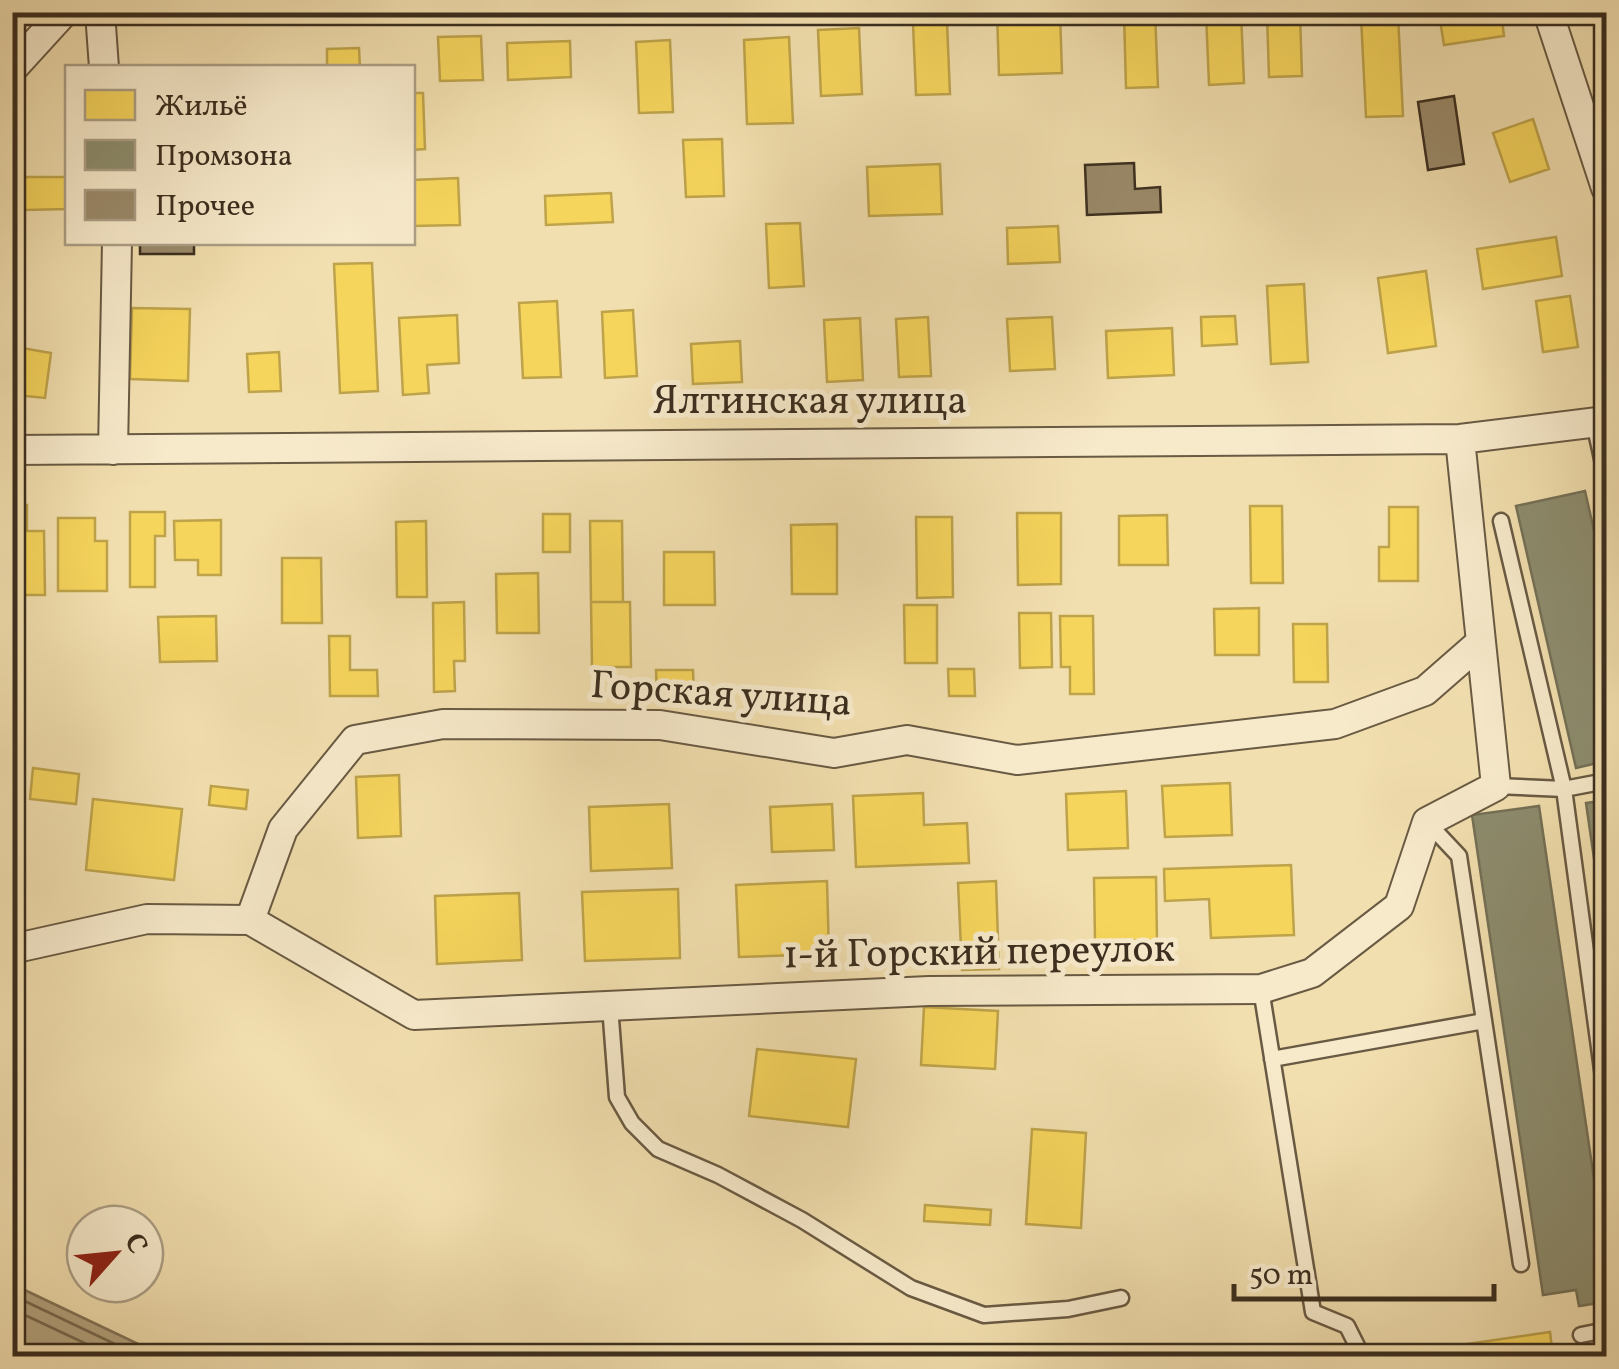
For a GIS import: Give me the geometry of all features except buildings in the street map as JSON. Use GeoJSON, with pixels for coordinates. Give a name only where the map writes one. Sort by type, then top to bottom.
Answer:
{"type":"FeatureCollection","features":[{"type":"Feature","properties":{"kind":"street"},"geometry":{"type":"LineString","coordinates":[[12,69],[64,12]]}},
{"type":"Feature","properties":{"kind":"street"},"geometry":{"type":"LineString","coordinates":[[100,12],[104,65]]}},
{"type":"Feature","properties":{"kind":"street"},"geometry":{"type":"LineString","coordinates":[[1548,12],[1606,188]]}},
{"type":"Feature","properties":{"kind":"street"},"geometry":{"type":"LineString","coordinates":[[114,450],[117,245]]}},
{"type":"Feature","properties":{"kind":"street","name":"Ялтинская улица"},"geometry":{"type":"LineString","coordinates":[[12,450],[1460,440],[1600,422]]}},
{"type":"Feature","properties":{"kind":"street"},"geometry":{"type":"LineString","coordinates":[[1428,822],[1496,786],[1460,440]]}},
{"type":"Feature","properties":{"kind":"street","name":"Горская улица"},"geometry":{"type":"LineString","coordinates":[[250,920],[283,830],[355,740],[443,724],[660,725],[834,753],[908,740],[1017,760],[1335,724],[1426,692],[1481,642]]}},
{"type":"Feature","properties":{"kind":"street","name":"1-й Горский переулок"},"geometry":{"type":"LineString","coordinates":[[250,920],[414,1015],[929,991],[1261,989],[1312,973],[1399,906],[1428,822]]}},
{"type":"Feature","properties":{"kind":"street"},"geometry":{"type":"LineString","coordinates":[[12,949],[147,920],[250,920]]}},
{"type":"Feature","properties":{"kind":"lane"},"geometry":{"type":"LineString","coordinates":[[1600,422],[1606,476]]}},
{"type":"Feature","properties":{"kind":"lane"},"geometry":{"type":"LineString","coordinates":[[1501,521],[1564,789],[1606,1099]]}},
{"type":"Feature","properties":{"kind":"lane"},"geometry":{"type":"LineString","coordinates":[[1496,786],[1564,789],[1606,781]]}},
{"type":"Feature","properties":{"kind":"lane"},"geometry":{"type":"LineString","coordinates":[[1428,822],[1459,856],[1520,1264]]}},
{"type":"Feature","properties":{"kind":"lane"},"geometry":{"type":"LineString","coordinates":[[1261,989],[1313,1312],[1346,1326],[1362,1356]]}},
{"type":"Feature","properties":{"kind":"lane"},"geometry":{"type":"LineString","coordinates":[[610,1006],[617,1097],[632,1124],[658,1149],[718,1175],[802,1220],[911,1288],[984,1315],[1068,1310],[1121,1298]]}},
{"type":"Feature","properties":{"kind":"lane"},"geometry":{"type":"LineString","coordinates":[[1272,1059],[1484,1022]]}},
{"type":"Feature","properties":{"kind":"lane"},"geometry":{"type":"LineString","coordinates":[[1581,1334],[1606,1330]]}},
{"type":"Feature","properties":{"kind":"water"},"geometry":{"type":"Polygon","coordinates":[[[12,1284],[155,1352],[167,1356],[13,1356],[12,1284]]]}}]}
